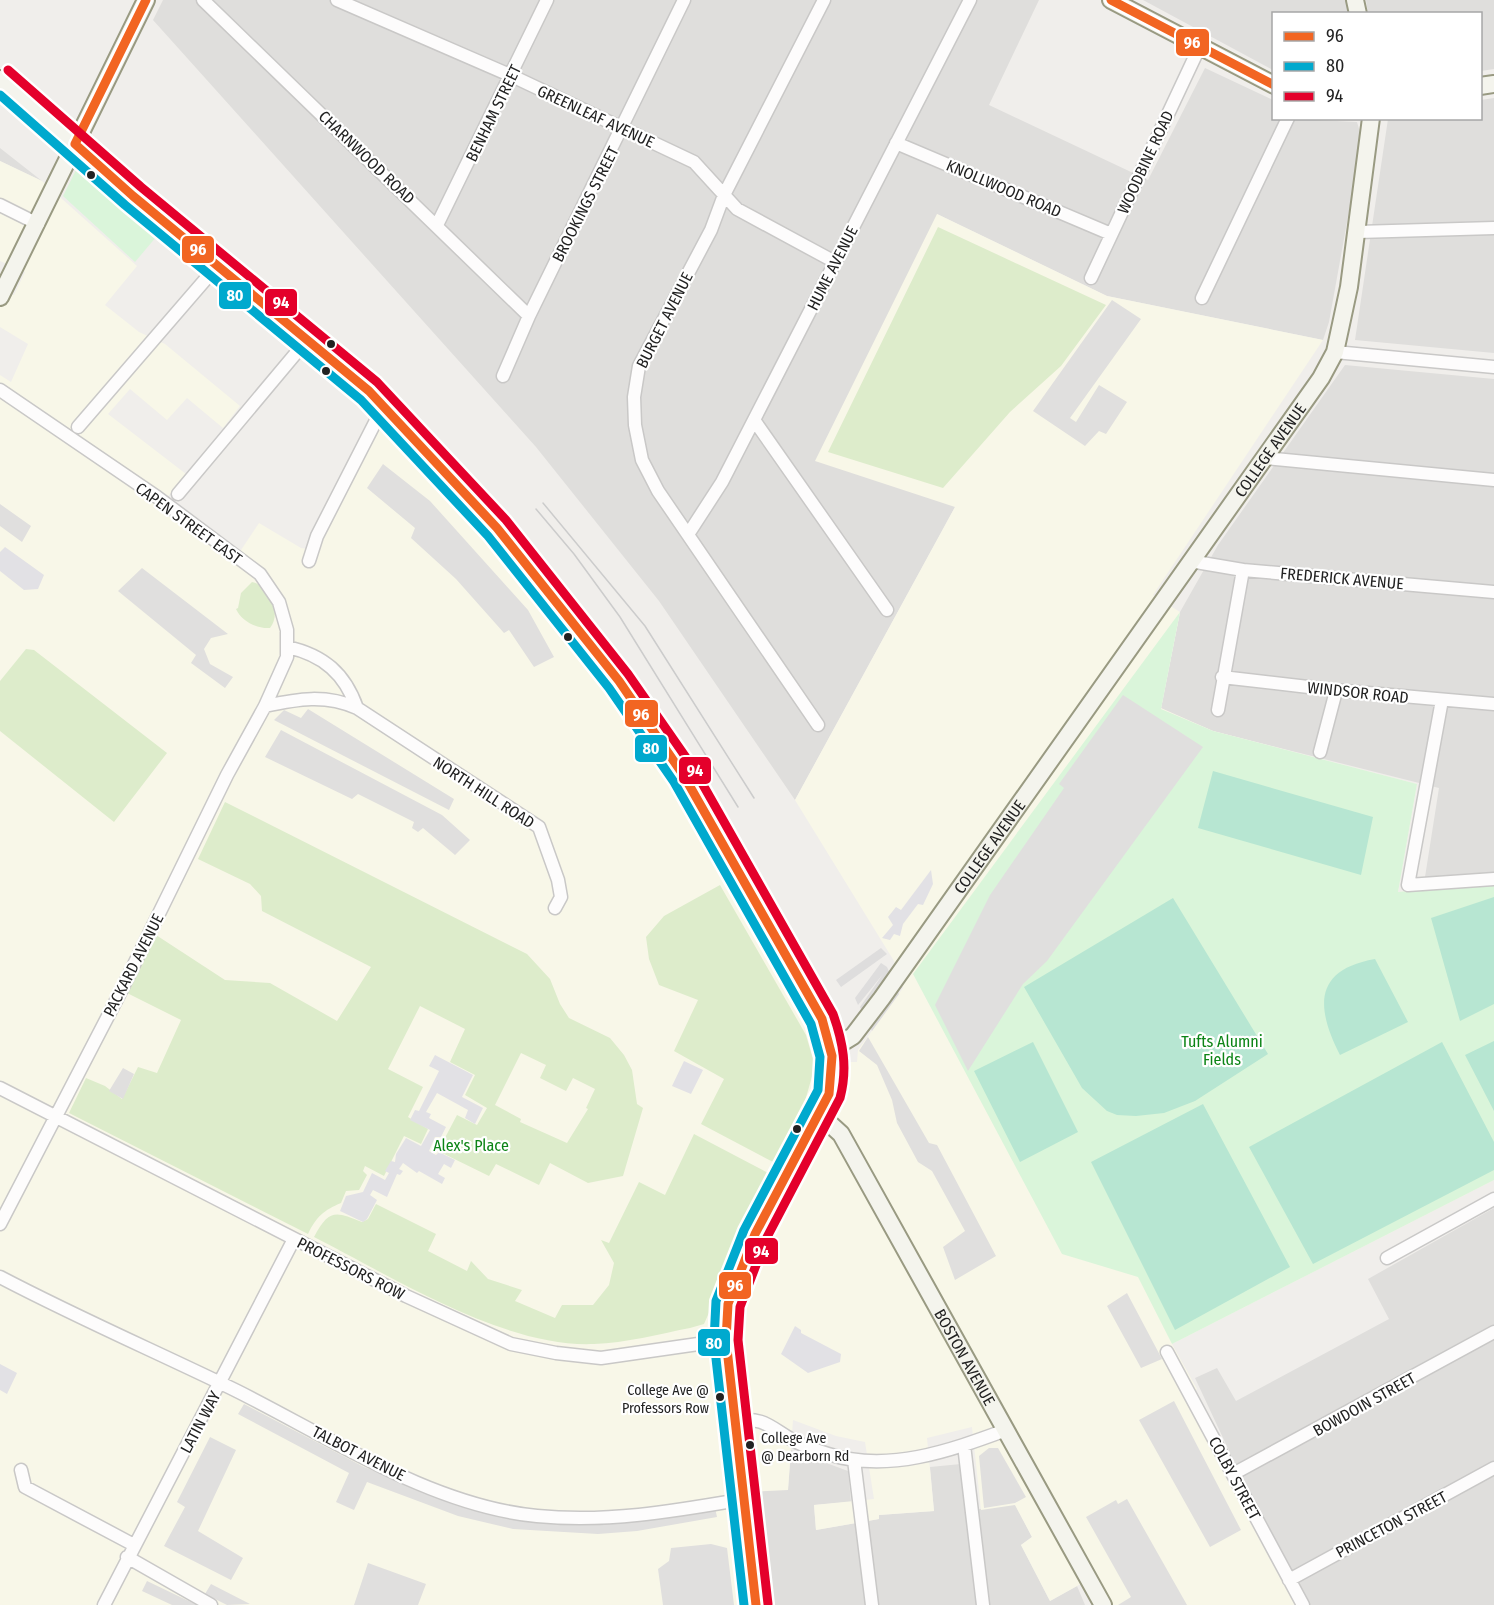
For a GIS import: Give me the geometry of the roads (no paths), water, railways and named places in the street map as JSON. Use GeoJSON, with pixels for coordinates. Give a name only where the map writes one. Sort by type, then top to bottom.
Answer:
{"type":"FeatureCollection","features":[{"type":"Feature","properties":{"kind":"street","name":"CHARNWOOD ROAD"},"geometry":{"type":"LineString","coordinates":[[203,0],[529,316]]}},
{"type":"Feature","properties":{"kind":"street","name":"GREENLEAF AVENUE"},"geometry":{"type":"LineString","coordinates":[[337,0],[512,76],[622,130],[694,162],[737,209],[835,262]]}},
{"type":"Feature","properties":{"kind":"street","name":"BENHAM STREET"},"geometry":{"type":"LineString","coordinates":[[437,225],[512,76],[547,0]]}},
{"type":"Feature","properties":{"kind":"street","name":"BROOKINGS STREET"},"geometry":{"type":"LineString","coordinates":[[503,376],[529,316],[684,0]]}},
{"type":"Feature","properties":{"kind":"street","name":"HUME AVENUE"},"geometry":{"type":"LineString","coordinates":[[689,533],[722,482],[970,0]]}},
{"type":"Feature","properties":{"kind":"street"},"geometry":{"type":"LineString","coordinates":[[1111,0],[1272,84]]}},
{"type":"Feature","properties":{"kind":"street","name":"BURGET AVENUE"},"geometry":{"type":"LineString","coordinates":[[818,725],[689,533],[658,491],[642,460],[635,425],[635,383],[639,366],[711,230],[724,195],[820,1]]}},
{"type":"Feature","properties":{"kind":"street"},"geometry":{"type":"LineString","coordinates":[[0,297],[38,224],[144,3]]}},
{"type":"Feature","properties":{"kind":"street","name":"WOODBINE ROAD"},"geometry":{"type":"LineString","coordinates":[[1091,278],[1200,46]]}},
{"type":"Feature","properties":{"kind":"street"},"geometry":{"type":"LineString","coordinates":[[0,78],[217,266],[384,405],[531,569],[642,714],[684,776],[822,1018],[832,1049],[833,1081],[819,1114],[755,1234],[728,1304],[726,1340],[756,1605]]}},
{"type":"Feature","properties":{"kind":"street"},"geometry":{"type":"LineString","coordinates":[[1202,298],[1287,120]]}},
{"type":"Feature","properties":{"kind":"street","name":"COLLEGE AVENUE"},"geometry":{"type":"LineString","coordinates":[[832,1049],[853,1036],[893,983],[1264,458],[1335,352],[1358,232],[1371,120]]}},
{"type":"Feature","properties":{"kind":"street","name":"KNOLLWOOD ROAD"},"geometry":{"type":"LineString","coordinates":[[896,143],[1111,234]]}},
{"type":"Feature","properties":{"kind":"street"},"geometry":{"type":"LineString","coordinates":[[0,205],[38,224]]}},
{"type":"Feature","properties":{"kind":"street"},"geometry":{"type":"LineString","coordinates":[[1358,232],[1494,228]]}},
{"type":"Feature","properties":{"kind":"street"},"geometry":{"type":"LineString","coordinates":[[78,427],[217,266]]}},
{"type":"Feature","properties":{"kind":"street"},"geometry":{"type":"LineString","coordinates":[[178,494],[308,340]]}},
{"type":"Feature","properties":{"kind":"street"},"geometry":{"type":"LineString","coordinates":[[1335,352],[1494,367]]}},
{"type":"Feature","properties":{"kind":"street","name":"CAPEN STREET EAST"},"geometry":{"type":"LineString","coordinates":[[0,390],[157,497],[260,574],[279,602],[287,630],[287,657],[265,706]]}},
{"type":"Feature","properties":{"kind":"street"},"geometry":{"type":"LineString","coordinates":[[309,561],[317,537],[384,405]]}},
{"type":"Feature","properties":{"kind":"street"},"geometry":{"type":"LineString","coordinates":[[754,420],[887,610]]}},
{"type":"Feature","properties":{"kind":"street"},"geometry":{"type":"LineString","coordinates":[[1264,458],[1494,480]]}},
{"type":"Feature","properties":{"kind":"street","name":"FREDERICK AVENUE"},"geometry":{"type":"LineString","coordinates":[[1190,561],[1243,570],[1494,592]]}},
{"type":"Feature","properties":{"kind":"street"},"geometry":{"type":"LineString","coordinates":[[1218,710],[1222,677],[1243,570]]}},
{"type":"Feature","properties":{"kind":"street"},"geometry":{"type":"LineString","coordinates":[[287,647],[329,663],[349,686],[357,708]]}},
{"type":"Feature","properties":{"kind":"street","name":"WINDSOR ROAD"},"geometry":{"type":"LineString","coordinates":[[1222,677],[1336,691],[1494,704]]}},
{"type":"Feature","properties":{"kind":"street"},"geometry":{"type":"LineString","coordinates":[[1320,752],[1336,691]]}},
{"type":"Feature","properties":{"kind":"street","name":"NORTH HILL ROAD"},"geometry":{"type":"LineString","coordinates":[[265,706],[316,698],[343,702],[357,708],[539,827],[558,880],[561,897],[555,908]]}},
{"type":"Feature","properties":{"kind":"street"},"geometry":{"type":"LineString","coordinates":[[1442,700],[1408,885],[1494,879]]}},
{"type":"Feature","properties":{"kind":"street","name":"PACKARD AVENUE"},"geometry":{"type":"LineString","coordinates":[[0,1224],[57,1117],[216,796],[265,706]]}},
{"type":"Feature","properties":{"kind":"street","name":"PROFESSORS ROW"},"geometry":{"type":"LineString","coordinates":[[0,1088],[406,1296],[511,1344],[556,1353],[600,1358],[726,1340]]}},
{"type":"Feature","properties":{"kind":"street","name":"BOSTON AVENUE"},"geometry":{"type":"LineString","coordinates":[[819,1114],[841,1134],[1100,1602]]}},
{"type":"Feature","properties":{"kind":"street"},"geometry":{"type":"LineString","coordinates":[[1387,1258],[1494,1200]]}},
{"type":"Feature","properties":{"kind":"street","name":"LATIN WAY"},"geometry":{"type":"LineString","coordinates":[[104,1605],[294,1239]]}},
{"type":"Feature","properties":{"kind":"street","name":"TALBOT AVENUE"},"geometry":{"type":"LineString","coordinates":[[0,1277],[412,1480],[480,1507],[536,1516],[599,1519],[652,1516],[745,1499]]}},
{"type":"Feature","properties":{"kind":"street","name":"BOWDOIN STREET"},"geometry":{"type":"LineString","coordinates":[[1233,1474],[1494,1332]]}},
{"type":"Feature","properties":{"kind":"street","name":"COLBY STREET"},"geometry":{"type":"LineString","coordinates":[[1167,1352],[1303,1605]]}},
{"type":"Feature","properties":{"kind":"street"},"geometry":{"type":"LineString","coordinates":[[735,1421],[751,1419],[771,1424],[791,1439],[828,1454],[854,1460],[876,1461],[937,1455],[1006,1430]]}},
{"type":"Feature","properties":{"kind":"street"},"geometry":{"type":"LineString","coordinates":[[964,1445],[983,1605]]}},
{"type":"Feature","properties":{"kind":"street"},"geometry":{"type":"LineString","coordinates":[[854,1460],[872,1605]]}},
{"type":"Feature","properties":{"kind":"street","name":"PRINCETON STREET"},"geometry":{"type":"LineString","coordinates":[[1289,1580],[1494,1468]]}},
{"type":"Feature","properties":{"kind":"street"},"geometry":{"type":"LineString","coordinates":[[21,1470],[25,1487],[134,1545]]}},
{"type":"Feature","properties":{"kind":"street"},"geometry":{"type":"LineString","coordinates":[[127,1557],[212,1605]]}},
{"type":"Feature","properties":{"kind":"tram line"},"geometry":{"type":"LineString","coordinates":[[543,503],[645,626],[754,798]]}},
{"type":"Feature","properties":{"kind":"tram line"},"geometry":{"type":"LineString","coordinates":[[536,509],[574,554],[620,617],[738,807]]}},
{"type":"Feature","properties":{"kind":"place","name":"College Ave @ Professors Row"},"geometry":{"type":"Point","coordinates":[720,1397]}},
{"type":"Feature","properties":{"kind":"place","name":"College Ave @ Dearborn Rd"},"geometry":{"type":"Point","coordinates":[750,1445]}},
{"type":"Feature","properties":{"kind":"park label","name":"Tufts Alumni Fields"},"geometry":{"type":"Point","coordinates":[1222,1050]}},
{"type":"Feature","properties":{"kind":"park label","name":"Alex's Place"},"geometry":{"type":"Point","coordinates":[471,1145]}}]}
